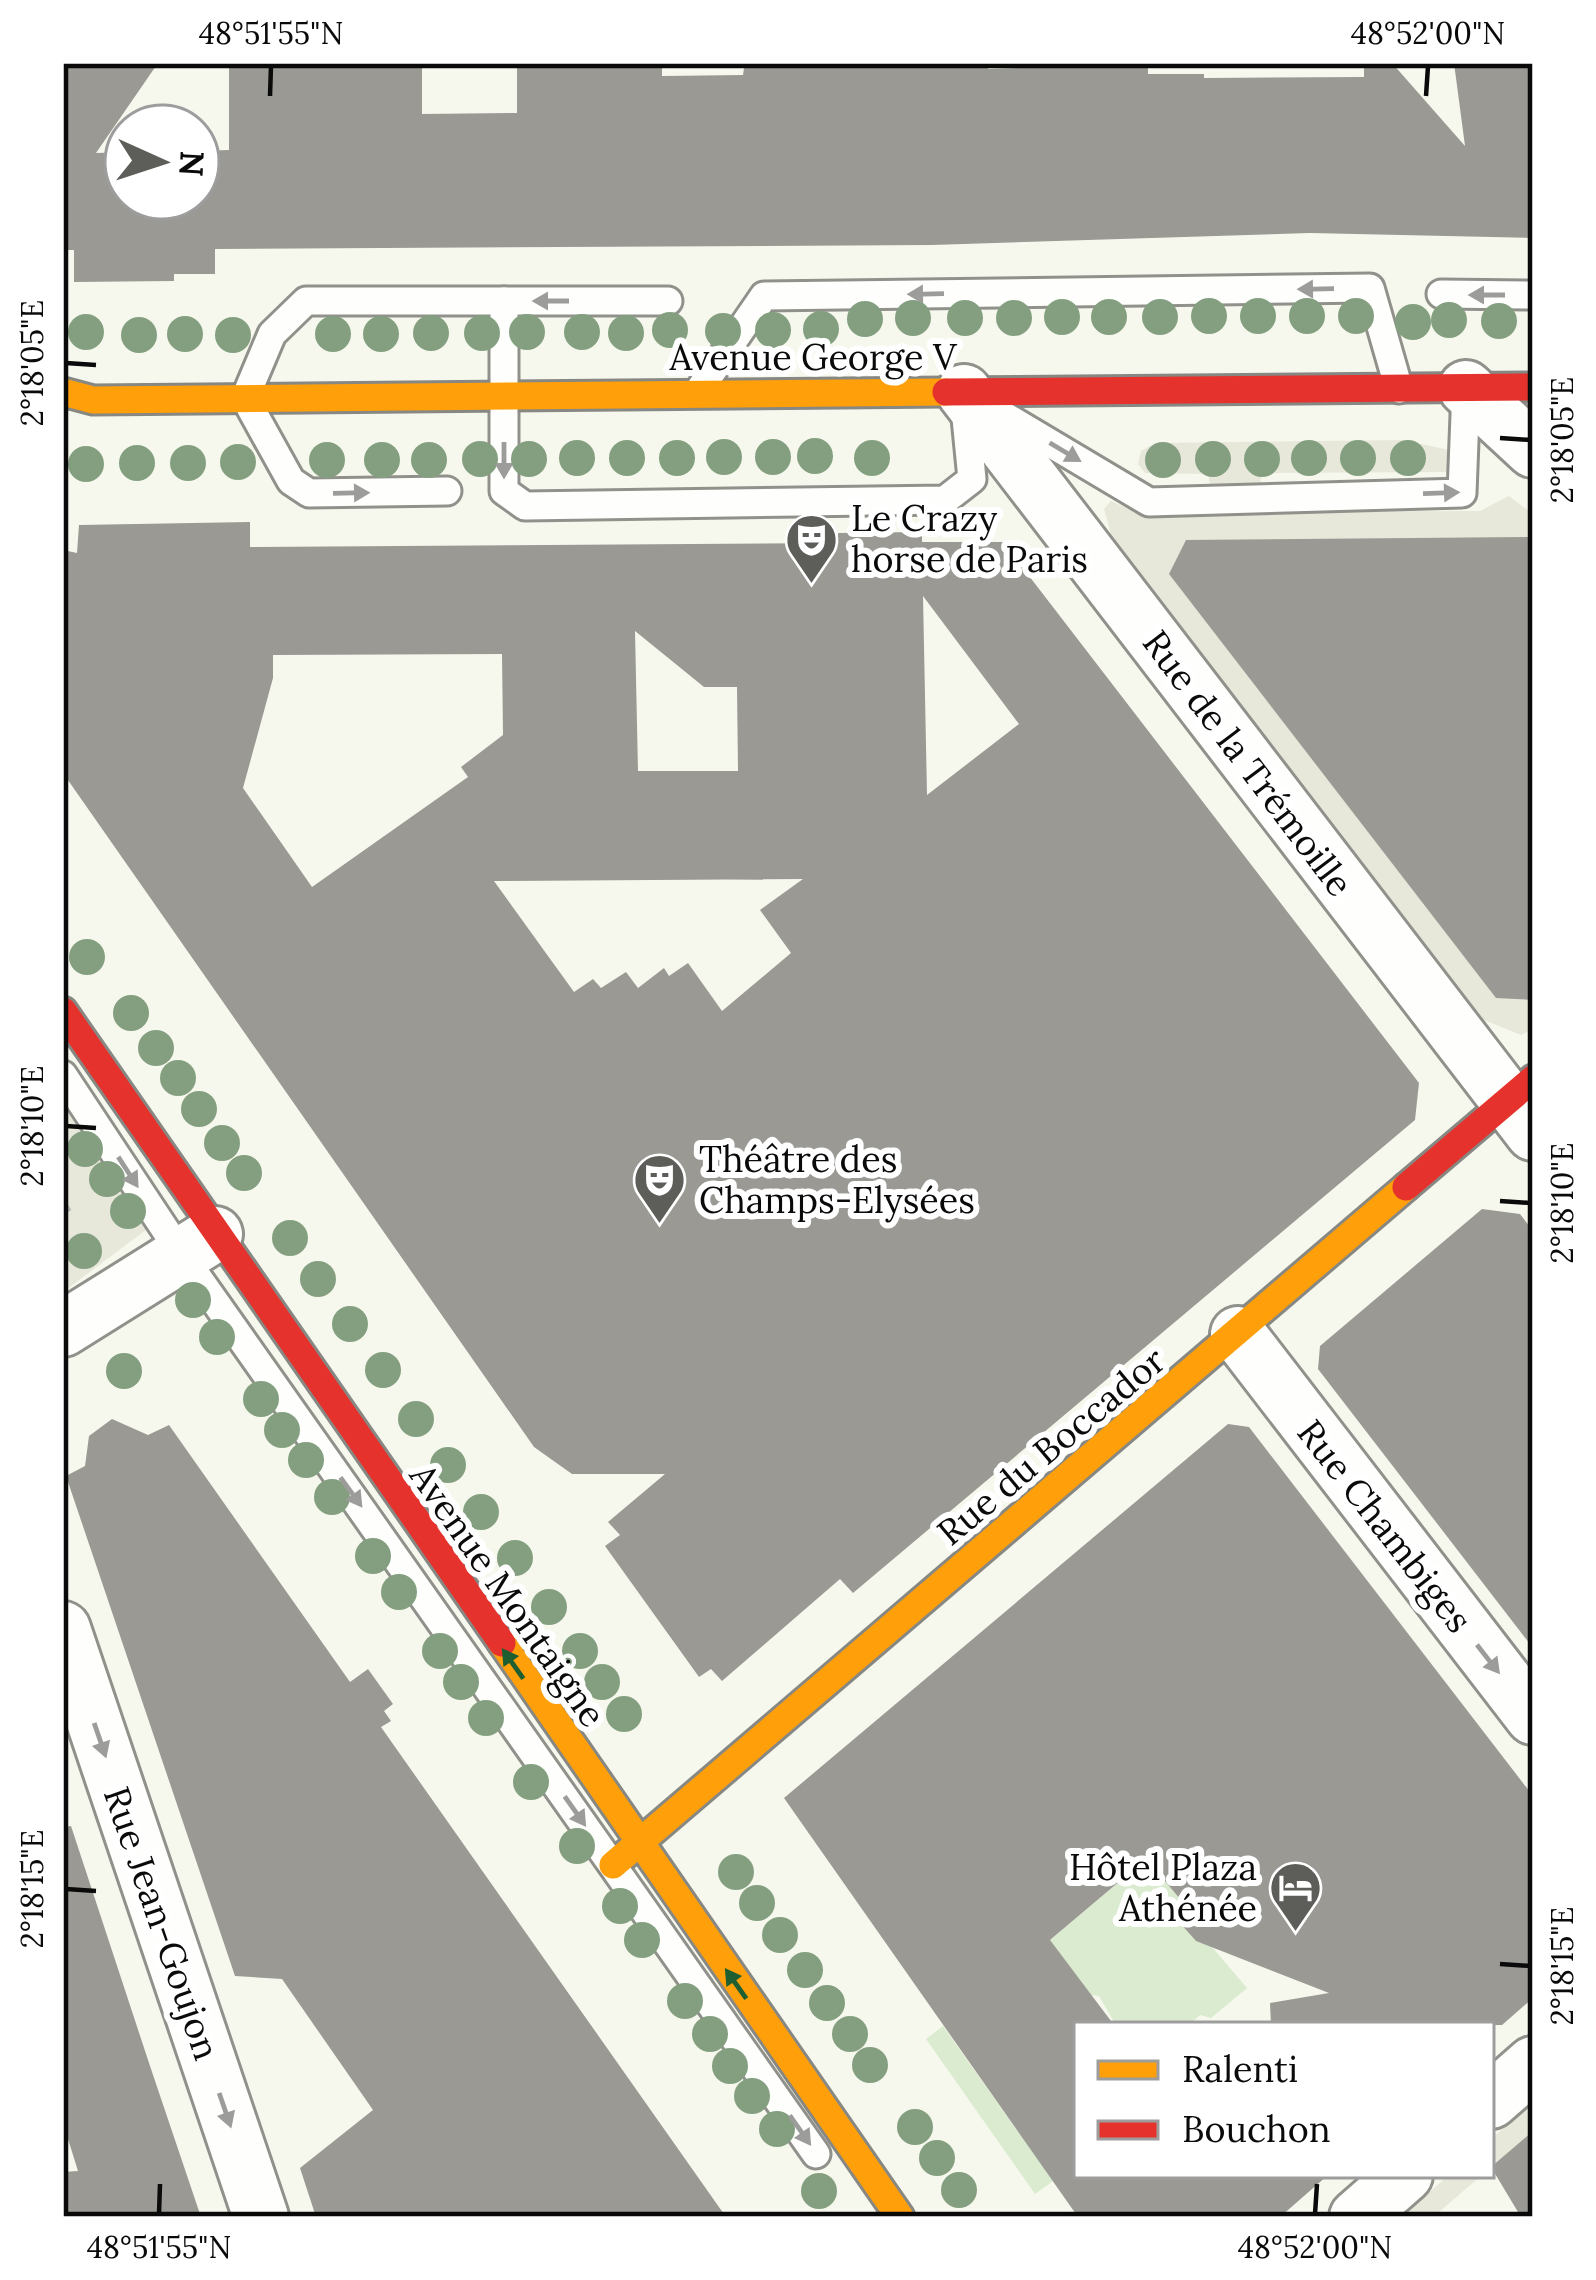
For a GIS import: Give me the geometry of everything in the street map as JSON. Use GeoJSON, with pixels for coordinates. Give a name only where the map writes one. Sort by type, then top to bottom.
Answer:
{"type":"FeatureCollection","features":[{"type":"Feature","properties":{"kind":"street","name":"Avenue George V"},"geometry":{"type":"LineString","coordinates":[[63,392],[92,400],[1533,387]]}},
{"type":"Feature","properties":{"kind":"street"},"geometry":{"type":"LineString","coordinates":[[1466,388],[1533,450]]}},
{"type":"Feature","properties":{"kind":"street","name":"Rue de la Trémoille"},"geometry":{"type":"LineString","coordinates":[[964,392],[1525,1105]]}},
{"type":"Feature","properties":{"kind":"street","name":"Avenue George V"},"geometry":{"type":"LineString","coordinates":[[63,413],[92,400]]}},
{"type":"Feature","properties":{"kind":"street","name":"Avenue Montaigne"},"geometry":{"type":"LineString","coordinates":[[63,1011],[199,1245],[637,1844],[900,2217]]}},
{"type":"Feature","properties":{"kind":"street","name":"Rue du Boccador"},"geometry":{"type":"LineString","coordinates":[[613,1864],[1238,1334],[1525,1105]]}},
{"type":"Feature","properties":{"kind":"street"},"geometry":{"type":"LineString","coordinates":[[63,1329],[199,1245]]}},
{"type":"Feature","properties":{"kind":"street","name":"Rue Chambiges"},"geometry":{"type":"LineString","coordinates":[[1238,1334],[1533,1718]]}},
{"type":"Feature","properties":{"kind":"street","name":"Rue Jean-Goujon"},"geometry":{"type":"LineString","coordinates":[[63,1629],[261,2217]]}},
{"type":"Feature","properties":{"kind":"street"},"geometry":{"type":"LineString","coordinates":[[1494,2098],[1533,2064]]}},
{"type":"Feature","properties":{"kind":"street"},"geometry":{"type":"LineString","coordinates":[[1357,2217],[1402,2178]]}},
{"type":"Feature","properties":{"kind":"lane"},"geometry":{"type":"LineString","coordinates":[[698,393],[764,296],[1370,288],[1399,389]]}},
{"type":"Feature","properties":{"kind":"lane"},"geometry":{"type":"LineString","coordinates":[[1441,295],[1533,295]]}},
{"type":"Feature","properties":{"kind":"lane"},"geometry":{"type":"LineString","coordinates":[[447,491],[309,494],[291,482],[245,398],[272,334],[306,301],[668,301]]}},
{"type":"Feature","properties":{"kind":"lane"},"geometry":{"type":"LineString","coordinates":[[504,301],[504,491],[525,506],[945,500],[972,479],[964,392]]}},
{"type":"Feature","properties":{"kind":"lane"},"geometry":{"type":"LineString","coordinates":[[964,392],[1149,502],[1462,493],[1466,388]]}},
{"type":"Feature","properties":{"kind":"lane","name":"Avenue Montaigne"},"geometry":{"type":"LineString","coordinates":[[63,1075],[199,1245],[613,1864],[833,2178]]}},
{"type":"Feature","properties":{"kind":"green space"},"geometry":{"type":"Polygon","coordinates":[[[1146,1859],[1188,1908],[1181,1924],[1196,1941],[1206,1940],[1247,1988],[1211,2018],[1114,2022],[1099,1996],[1091,1995],[1047,1943],[1146,1859]]]}},
{"type":"Feature","properties":{"kind":"green space"},"geometry":{"type":"Polygon","coordinates":[[[943,2026],[1053,2181],[1035,2194],[926,2039],[943,2026]]]}},
{"type":"Feature","properties":{"kind":"shaded area"},"geometry":{"type":"Polygon","coordinates":[[[1403,440],[1449,450],[1451,467],[1447,472],[1262,473],[1260,485],[1237,488],[1210,486],[1208,474],[1145,473],[1138,464],[1141,451],[1155,443],[1403,440]]]}},
{"type":"Feature","properties":{"kind":"shaded area"},"geometry":{"type":"Polygon","coordinates":[[[1509,496],[1533,514],[1533,546],[1169,574],[1496,997],[1533,1000],[1533,1029],[1521,1035],[1484,1020],[1111,534],[1104,509],[1111,501],[1136,512],[1480,511],[1509,496]]]}},
{"type":"Feature","properties":{"kind":"shaded area"},"geometry":{"type":"Polygon","coordinates":[[[63,1105],[146,1230],[63,1292],[63,1105]]]}},
{"type":"Feature","properties":{"kind":"shaded area"},"geometry":{"type":"Polygon","coordinates":[[[1533,2103],[1533,2131],[1494,2164],[1494,2136],[1533,2103]]]}},
{"type":"Feature","properties":{"kind":"shaded area"},"geometry":{"type":"Polygon","coordinates":[[[1446,2178],[1478,2178],[1433,2217],[1401,2217],[1446,2178]]]}},
{"type":"Feature","properties":{"kind":"building"},"geometry":{"type":"Polygon","coordinates":[[[63,63],[158,63],[131,102],[102,102],[102,144],[96,153],[102,153],[102,222],[222,222],[222,150],[229,150],[229,63],[422,63],[422,114],[517,113],[517,63],[662,63],[662,76],[743,75],[744,68],[773,66],[988,64],[988,69],[1148,63],[1148,74],[1204,74],[1204,78],[1364,77],[1364,63],[1392,63],[1465,146],[1454,63],[1533,63],[1533,238],[1310,233],[932,245],[215,249],[215,274],[174,274],[174,281],[74,282],[74,250],[63,250],[63,63]]]}},
{"type":"Feature","properties":{"kind":"building"},"geometry":{"type":"Polygon","coordinates":[[[250,522],[250,547],[838,543],[838,533],[922,532],[922,542],[1003,542],[1419,1083],[1415,1120],[853,1593],[840,1579],[722,1681],[711,1669],[699,1677],[605,1546],[620,1535],[608,1522],[665,1474],[572,1474],[534,1447],[63,773],[63,550],[77,553],[79,525],[250,522]],[[923,596],[927,795],[1019,724],[923,596]],[[635,631],[638,771],[738,771],[737,687],[704,687],[635,631]],[[502,654],[273,655],[273,678],[243,788],[312,887],[468,777],[461,767],[503,735],[502,654]],[[803,879],[494,881],[574,992],[593,979],[601,988],[626,972],[638,988],[664,968],[669,976],[688,963],[722,1011],[791,953],[760,910],[803,879]]]}},
{"type":"Feature","properties":{"kind":"building"},"geometry":{"type":"Polygon","coordinates":[[[1533,537],[1533,1000],[1496,998],[1169,574],[1186,540],[1533,537]]]}},
{"type":"Feature","properties":{"kind":"building"},"geometry":{"type":"Polygon","coordinates":[[[1482,1209],[1520,1214],[1533,1231],[1533,1648],[1318,1369],[1320,1346],[1482,1209]]]}},
{"type":"Feature","properties":{"kind":"building"},"geometry":{"type":"Polygon","coordinates":[[[112,1419],[148,1435],[169,1425],[350,1682],[368,1669],[393,1704],[384,1711],[391,1721],[381,1727],[726,2217],[316,2217],[300,2168],[373,2110],[282,1979],[235,1976],[66,1476],[85,1466],[89,1436],[112,1419]]]}},
{"type":"Feature","properties":{"kind":"building"},"geometry":{"type":"Polygon","coordinates":[[[1228,1424],[1249,1427],[1533,1796],[1533,1998],[1502,2025],[1271,2022],[1270,2003],[1329,1993],[1196,1941],[1179,1922],[1181,1900],[1146,1859],[1050,1940],[1112,2022],[1074,2022],[1074,2178],[1325,2178],[1280,2217],[1078,2217],[784,1798],[1228,1424]]]}},
{"type":"Feature","properties":{"kind":"building"},"geometry":{"type":"Polygon","coordinates":[[[71,1826],[201,2217],[63,2217],[63,2172],[78,2171],[63,2123],[63,1827],[71,1826]]]}},
{"type":"Feature","properties":{"kind":"building"},"geometry":{"type":"Polygon","coordinates":[[[1533,2131],[1533,2217],[1521,2217],[1494,2164],[1533,2131]]]}},
{"type":"Feature","properties":{"kind":"traffic: slow"},"geometry":{"type":"LineString","coordinates":[[63,392],[93,400],[946,392]]}},
{"type":"Feature","properties":{"kind":"traffic: slow"},"geometry":{"type":"LineString","coordinates":[[613,1865],[1406,1187]]}},
{"type":"Feature","properties":{"kind":"traffic: slow"},"geometry":{"type":"LineString","coordinates":[[502,1643],[900,2217]]}},
{"type":"Feature","properties":{"kind":"traffic: jam"},"geometry":{"type":"LineString","coordinates":[[946,392],[1533,387]]}},
{"type":"Feature","properties":{"kind":"traffic: jam"},"geometry":{"type":"LineString","coordinates":[[63,1011],[502,1643]]}},
{"type":"Feature","properties":{"kind":"traffic: jam"},"geometry":{"type":"LineString","coordinates":[[1406,1187],[1533,1079]]}},
{"type":"Feature","properties":{"kind":"place","name":"Le Crazy horse de Paris"},"geometry":{"type":"Point","coordinates":[812,585]}},
{"type":"Feature","properties":{"kind":"place","name":"Théâtre des Champs-Elysées"},"geometry":{"type":"Point","coordinates":[660,1226]}},
{"type":"Feature","properties":{"kind":"place","name":"Hôtel Plaza Athénée"},"geometry":{"type":"Point","coordinates":[1296,1934]}}]}
